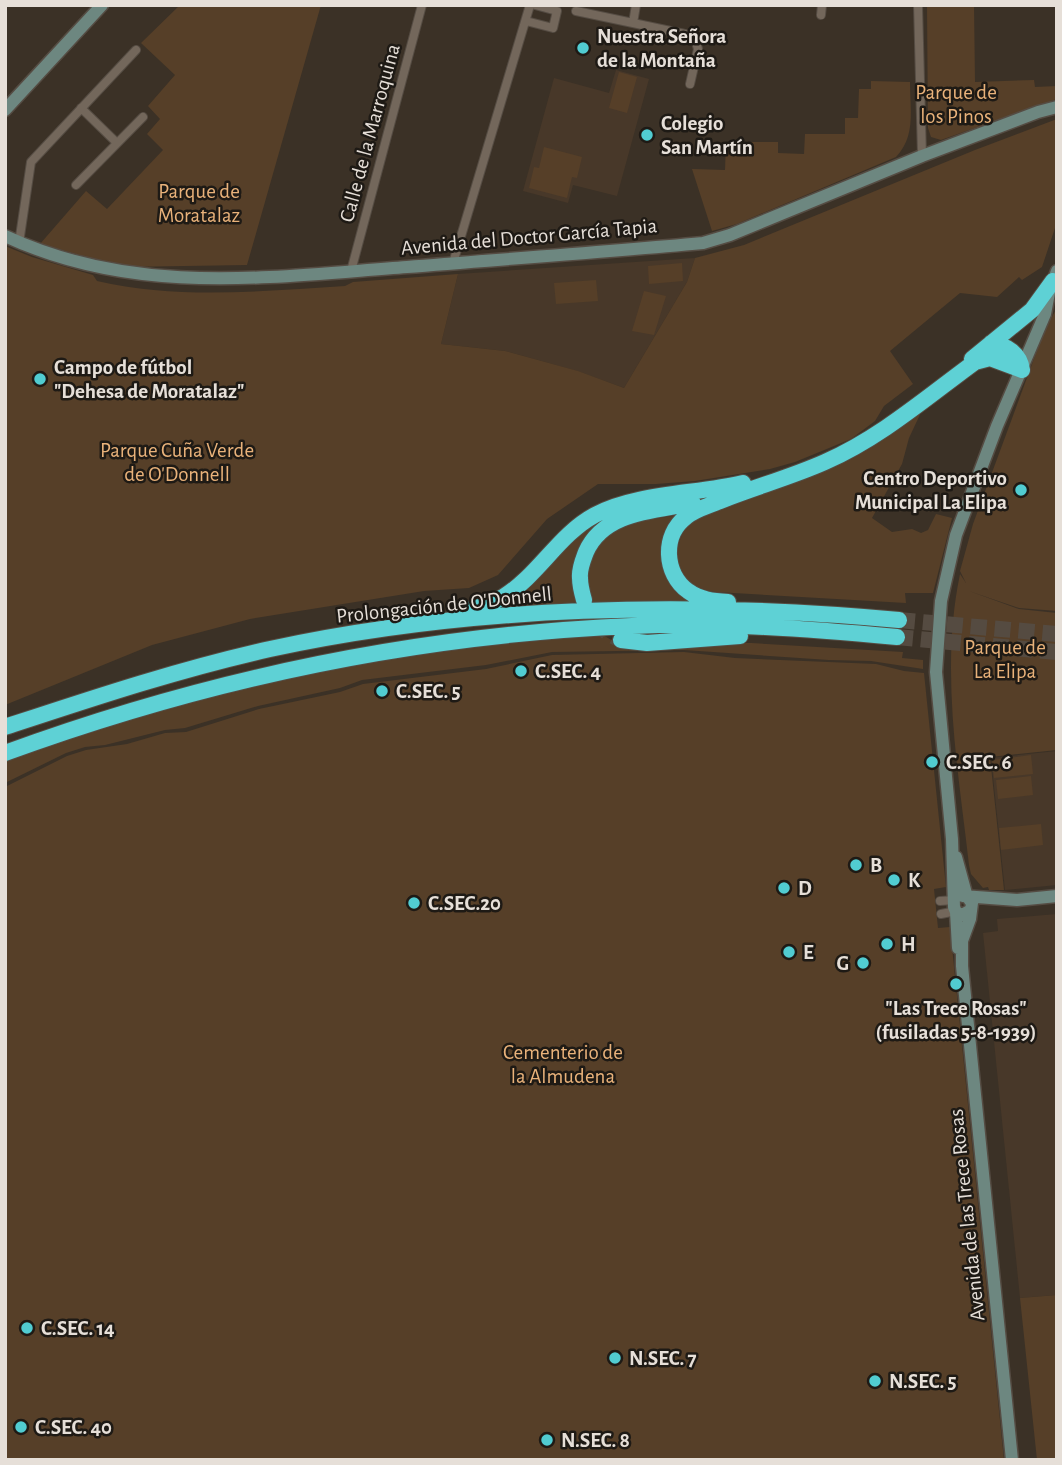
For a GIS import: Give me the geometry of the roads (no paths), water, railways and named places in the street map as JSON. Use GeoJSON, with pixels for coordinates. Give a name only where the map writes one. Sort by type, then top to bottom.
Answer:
{"type":"FeatureCollection","features":[{"type":"Feature","properties":{"kind":"highway"},"geometry":{"type":"LineString","coordinates":[[915,406],[1032,310],[1054,286]]}},
{"type":"Feature","properties":{"kind":"highway"},"geometry":{"type":"LineString","coordinates":[[991,343],[1004,346],[1019,366]]}},
{"type":"Feature","properties":{"kind":"highway"},"geometry":{"type":"LineString","coordinates":[[835,614],[804,606],[715,601],[696,596],[677,580],[671,566],[671,538],[677,526],[692,513],[825,462],[860,444],[975,362],[984,358],[1019,366]]}},
{"type":"Feature","properties":{"kind":"highway"},"geometry":{"type":"LineString","coordinates":[[406,626],[476,609],[504,596],[524,580],[572,530],[606,509],[797,473]]}},
{"type":"Feature","properties":{"kind":"highway"},"geometry":{"type":"LineString","coordinates":[[584,600],[579,575],[583,559],[590,543],[607,526],[626,516],[740,493]]}},
{"type":"Feature","properties":{"kind":"highway","name":"Prolongación de O'Donnell"},"geometry":{"type":"LineString","coordinates":[[5,727],[128,687],[269,649],[406,626],[629,609],[835,614],[899,620]]}},
{"type":"Feature","properties":{"kind":"highway","name":"Prolongación de O'Donnell"},"geometry":{"type":"LineString","coordinates":[[5,753],[114,715],[181,696],[311,664],[387,650],[512,634],[634,626],[728,625],[897,637]]}},
{"type":"Feature","properties":{"kind":"highway"},"geometry":{"type":"LineString","coordinates":[[621,640],[647,643],[729,636],[782,635],[803,630]]}},
{"type":"Feature","properties":{"kind":"street"},"geometry":{"type":"LineString","coordinates":[[5,110],[102,5]]}},
{"type":"Feature","properties":{"kind":"street","name":"Calle de la Marroquina"},"geometry":{"type":"LineString","coordinates":[[351,271],[422,5]]}},
{"type":"Feature","properties":{"kind":"street"},"geometry":{"type":"LineString","coordinates":[[453,263],[526,21],[532,5],[557,11],[553,28],[526,21]]}},
{"type":"Feature","properties":{"kind":"street"},"geometry":{"type":"LineString","coordinates":[[633,23],[636,5]]}},
{"type":"Feature","properties":{"kind":"street"},"geometry":{"type":"LineString","coordinates":[[918,5],[922,156]]}},
{"type":"Feature","properties":{"kind":"street"},"geometry":{"type":"LineString","coordinates":[[576,11],[694,36],[698,49],[690,84]]}},
{"type":"Feature","properties":{"kind":"street"},"geometry":{"type":"LineString","coordinates":[[19,243],[31,162],[136,50]]}},
{"type":"Feature","properties":{"kind":"street","name":"Avenida del Doctor García Tapia"},"geometry":{"type":"LineString","coordinates":[[5,236],[80,263],[123,273],[206,279],[351,271],[703,243],[742,231],[922,156],[1057,107]]}},
{"type":"Feature","properties":{"kind":"street"},"geometry":{"type":"LineString","coordinates":[[81,108],[117,143]]}},
{"type":"Feature","properties":{"kind":"street","name":"Avenida del Doctor García Tapia"},"geometry":{"type":"LineString","coordinates":[[1038,112],[1057,113]]}},
{"type":"Feature","properties":{"kind":"street"},"geometry":{"type":"LineString","coordinates":[[76,185],[143,117]]}},
{"type":"Feature","properties":{"kind":"street"},"geometry":{"type":"LineString","coordinates":[[1019,366],[1045,314],[1054,286]]}},
{"type":"Feature","properties":{"kind":"street"},"geometry":{"type":"LineString","coordinates":[[1019,366],[1036,312],[1054,286]]}},
{"type":"Feature","properties":{"kind":"street","name":"Avenida de las Trece Rosas"},"geometry":{"type":"LineString","coordinates":[[1012,1460],[962,966],[962,907],[952,885],[952,839],[936,673],[945,580],[956,535],[1019,366]]}},
{"type":"Feature","properties":{"kind":"street"},"geometry":{"type":"LineString","coordinates":[[941,914],[962,907],[1057,896]]}},
{"type":"Feature","properties":{"kind":"street"},"geometry":{"type":"LineString","coordinates":[[940,901],[962,907]]}},
{"type":"Feature","properties":{"kind":"tunnel"},"geometry":{"type":"LineString","coordinates":[[584,600],[598,624],[621,640]]}},
{"type":"Feature","properties":{"kind":"tunnel"},"geometry":{"type":"LineString","coordinates":[[899,620],[1057,634]]}},
{"type":"Feature","properties":{"kind":"tunnel"},"geometry":{"type":"LineString","coordinates":[[897,637],[1057,652]]}},
{"type":"Feature","properties":{"kind":"place","name":"Nuestra Señora de la Montaña"},"geometry":{"type":"Point","coordinates":[583,48]}},
{"type":"Feature","properties":{"kind":"place","name":"Colegio San Martín"},"geometry":{"type":"Point","coordinates":[647,135]}},
{"type":"Feature","properties":{"kind":"place","name":"Campo de fútbol \"Dehesa de Moratalaz\""},"geometry":{"type":"Point","coordinates":[40,379]}},
{"type":"Feature","properties":{"kind":"place","name":"Centro Deportivo Municipal La Elipa"},"geometry":{"type":"Point","coordinates":[1021,490]}},
{"type":"Feature","properties":{"kind":"place","name":"C.SEC. 4"},"geometry":{"type":"Point","coordinates":[521,671]}},
{"type":"Feature","properties":{"kind":"place","name":"C.SEC. 5"},"geometry":{"type":"Point","coordinates":[382,691]}},
{"type":"Feature","properties":{"kind":"place","name":"C.SEC. 6"},"geometry":{"type":"Point","coordinates":[932,762]}},
{"type":"Feature","properties":{"kind":"place","name":"B"},"geometry":{"type":"Point","coordinates":[856,865]}},
{"type":"Feature","properties":{"kind":"place","name":"K"},"geometry":{"type":"Point","coordinates":[894,880]}},
{"type":"Feature","properties":{"kind":"place","name":"D"},"geometry":{"type":"Point","coordinates":[784,888]}},
{"type":"Feature","properties":{"kind":"place","name":"C.SEC.20"},"geometry":{"type":"Point","coordinates":[414,903]}},
{"type":"Feature","properties":{"kind":"place","name":"H"},"geometry":{"type":"Point","coordinates":[887,944]}},
{"type":"Feature","properties":{"kind":"place","name":"E"},"geometry":{"type":"Point","coordinates":[789,952]}},
{"type":"Feature","properties":{"kind":"place","name":"G"},"geometry":{"type":"Point","coordinates":[863,963]}},
{"type":"Feature","properties":{"kind":"place","name":"\"Las Trece Rosas\" (fusiladas 5-8-1939)"},"geometry":{"type":"Point","coordinates":[956,984]}},
{"type":"Feature","properties":{"kind":"place","name":"C.SEC. 14"},"geometry":{"type":"Point","coordinates":[27,1328]}},
{"type":"Feature","properties":{"kind":"place","name":"N.SEC. 7"},"geometry":{"type":"Point","coordinates":[615,1358]}},
{"type":"Feature","properties":{"kind":"place","name":"N.SEC. 5"},"geometry":{"type":"Point","coordinates":[875,1381]}},
{"type":"Feature","properties":{"kind":"place","name":"C.SEC. 40"},"geometry":{"type":"Point","coordinates":[21,1427]}},
{"type":"Feature","properties":{"kind":"place","name":"N.SEC. 8"},"geometry":{"type":"Point","coordinates":[547,1440]}},
{"type":"Feature","properties":{"kind":"park label","name":"Parque de los Pinos"},"geometry":{"type":"Point","coordinates":[956,104]}},
{"type":"Feature","properties":{"kind":"park label","name":"Parque de Moratalaz"},"geometry":{"type":"Point","coordinates":[199,203]}},
{"type":"Feature","properties":{"kind":"park label","name":"Parque Cuña Verde de O'Donnell"},"geometry":{"type":"Point","coordinates":[177,462]}},
{"type":"Feature","properties":{"kind":"park label","name":"Parque de La Elipa"},"geometry":{"type":"Point","coordinates":[1005,659]}},
{"type":"Feature","properties":{"kind":"park label","name":"Cementerio de la Almudena"},"geometry":{"type":"Point","coordinates":[563,1064]}}]}
